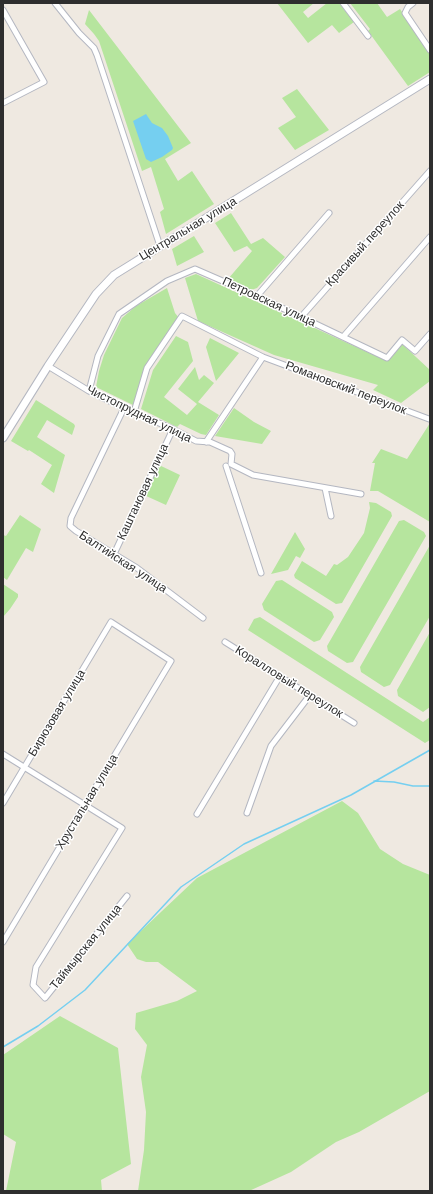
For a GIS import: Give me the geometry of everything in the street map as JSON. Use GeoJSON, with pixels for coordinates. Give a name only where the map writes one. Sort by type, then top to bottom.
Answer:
{"type":"FeatureCollection","features":[{"type":"Feature","properties":{"kind":"main road","name":"Центральная улица"},"geometry":{"type":"LineString","coordinates":[[3,438],[48,366],[96,294],[114,275],[430,79]]}},
{"type":"Feature","properties":{"kind":"street"},"geometry":{"type":"LineString","coordinates":[[55,3],[79,33],[94,48],[160,246]]}},
{"type":"Feature","properties":{"kind":"street"},"geometry":{"type":"LineString","coordinates":[[343,3],[368,36]]}},
{"type":"Feature","properties":{"kind":"street"},"geometry":{"type":"LineString","coordinates":[[413,3],[406,5],[405,13],[430,50]]}},
{"type":"Feature","properties":{"kind":"street"},"geometry":{"type":"LineString","coordinates":[[3,10],[44,82],[3,103]]}},
{"type":"Feature","properties":{"kind":"street","name":"Красивый переулок"},"geometry":{"type":"LineString","coordinates":[[301,316],[430,171]]}},
{"type":"Feature","properties":{"kind":"street"},"geometry":{"type":"LineString","coordinates":[[258,296],[329,213]]}},
{"type":"Feature","properties":{"kind":"street"},"geometry":{"type":"LineString","coordinates":[[343,337],[430,237]]}},
{"type":"Feature","properties":{"kind":"street","name":"Петровская улица"},"geometry":{"type":"LineString","coordinates":[[89,391],[98,356],[119,314],[167,282],[195,269],[258,296],[387,358],[402,340],[415,351],[430,334]]}},
{"type":"Feature","properties":{"kind":"street"},"geometry":{"type":"LineString","coordinates":[[134,412],[147,368],[182,316],[263,357],[206,442]]}},
{"type":"Feature","properties":{"kind":"street","name":"Романовский переулок"},"geometry":{"type":"LineString","coordinates":[[263,357],[429,419]]}},
{"type":"Feature","properties":{"kind":"street","name":"Чистопрудная улица"},"geometry":{"type":"LineString","coordinates":[[48,366],[89,391],[124,408],[173,429],[196,441],[206,442],[230,451],[232,454],[231,464],[253,475],[361,494]]}},
{"type":"Feature","properties":{"kind":"street","name":"Балтийская улица"},"geometry":{"type":"LineString","coordinates":[[124,408],[71,518],[70,526],[137,568],[203,618]]}},
{"type":"Feature","properties":{"kind":"street","name":"Каштановая улица"},"geometry":{"type":"LineString","coordinates":[[114,554],[173,429]]}},
{"type":"Feature","properties":{"kind":"street"},"geometry":{"type":"LineString","coordinates":[[226,466],[261,573]]}},
{"type":"Feature","properties":{"kind":"street"},"geometry":{"type":"LineString","coordinates":[[325,488],[331,516]]}},
{"type":"Feature","properties":{"kind":"street","name":"Бирюзовая улица"},"geometry":{"type":"LineString","coordinates":[[3,803],[111,622],[171,661]]}},
{"type":"Feature","properties":{"kind":"street","name":"Коралловый переулок"},"geometry":{"type":"LineString","coordinates":[[225,642],[354,723]]}},
{"type":"Feature","properties":{"kind":"street","name":"Хрустальная улица"},"geometry":{"type":"LineString","coordinates":[[3,942],[171,661]]}},
{"type":"Feature","properties":{"kind":"street"},"geometry":{"type":"LineString","coordinates":[[198,814],[280,676]]}},
{"type":"Feature","properties":{"kind":"street"},"geometry":{"type":"LineString","coordinates":[[247,813],[272,746],[310,695]]}},
{"type":"Feature","properties":{"kind":"street"},"geometry":{"type":"LineString","coordinates":[[3,754],[85,805]]}},
{"type":"Feature","properties":{"kind":"street","name":"Таймырская улица"},"geometry":{"type":"LineString","coordinates":[[85,805],[122,828],[36,967],[33,985],[46,998],[127,896]]}},
{"type":"Feature","properties":{"kind":"green space"},"geometry":{"type":"Polygon","coordinates":[[[277,3],[314,3],[303,12],[308,18],[327,3],[339,3],[354,22],[339,33],[332,25],[308,43],[277,3]]]}},
{"type":"Feature","properties":{"kind":"green space"},"geometry":{"type":"Polygon","coordinates":[[[350,3],[377,3],[387,17],[400,9],[430,54],[430,72],[408,86],[368,31],[370,29],[350,3]]]}},
{"type":"Feature","properties":{"kind":"green space"},"geometry":{"type":"Polygon","coordinates":[[[89,10],[191,143],[165,159],[178,181],[192,171],[214,204],[166,234],[160,212],[164,209],[151,167],[142,171],[99,41],[85,24],[89,10]]]}},
{"type":"Feature","properties":{"kind":"green space"},"geometry":{"type":"Polygon","coordinates":[[[297,89],[329,130],[295,150],[278,128],[296,117],[282,98],[297,89]]]}},
{"type":"Feature","properties":{"kind":"green space"},"geometry":{"type":"Polygon","coordinates":[[[231,213],[251,244],[263,238],[285,257],[257,288],[251,290],[228,279],[252,251],[247,246],[234,252],[215,223],[231,213]]]}},
{"type":"Feature","properties":{"kind":"green space"},"geometry":{"type":"Polygon","coordinates":[[[194,236],[204,252],[177,266],[172,249],[194,236]]]}},
{"type":"Feature","properties":{"kind":"green space"},"geometry":{"type":"Polygon","coordinates":[[[196,274],[387,361],[402,344],[430,370],[430,381],[401,403],[373,390],[378,385],[274,355],[198,321],[185,278],[196,274]]]}},
{"type":"Feature","properties":{"kind":"green space"},"geometry":{"type":"Polygon","coordinates":[[[167,288],[175,313],[179,318],[145,366],[133,405],[96,387],[99,371],[104,355],[122,318],[136,306],[167,288]]]}},
{"type":"Feature","properties":{"kind":"green space"},"geometry":{"type":"Polygon","coordinates":[[[176,336],[188,342],[193,361],[164,397],[187,415],[197,404],[178,389],[195,367],[199,380],[204,375],[214,383],[198,402],[219,415],[206,435],[180,424],[177,427],[141,409],[153,370],[176,336]]]}},
{"type":"Feature","properties":{"kind":"green space"},"geometry":{"type":"Polygon","coordinates":[[[210,338],[239,353],[216,381],[206,347],[210,338]]]}},
{"type":"Feature","properties":{"kind":"green space"},"geometry":{"type":"Polygon","coordinates":[[[36,400],[75,426],[72,435],[47,420],[37,437],[65,455],[54,493],[41,484],[52,465],[29,450],[28,451],[11,441],[36,400]]]}},
{"type":"Feature","properties":{"kind":"green space"},"geometry":{"type":"Polygon","coordinates":[[[234,408],[254,422],[271,431],[262,444],[215,436],[234,408]]]}},
{"type":"Feature","properties":{"kind":"green space"},"geometry":{"type":"Polygon","coordinates":[[[430,423],[430,522],[378,491],[370,491],[375,463],[372,463],[381,449],[407,459],[430,423]]]}},
{"type":"Feature","properties":{"kind":"green space"},"geometry":{"type":"Polygon","coordinates":[[[159,465],[180,475],[166,505],[144,495],[159,465]]]}},
{"type":"Feature","properties":{"kind":"green space"},"geometry":{"type":"Polygon","coordinates":[[[369,502],[376,503],[391,512],[392,516],[342,603],[336,604],[295,578],[294,575],[302,561],[326,576],[334,564],[337,565],[348,557],[364,533],[370,508],[369,502]]]}},
{"type":"Feature","properties":{"kind":"green space"},"geometry":{"type":"Polygon","coordinates":[[[20,515],[41,529],[33,552],[26,548],[7,580],[3,577],[3,535],[6,536],[20,515]]]}},
{"type":"Feature","properties":{"kind":"green space"},"geometry":{"type":"Polygon","coordinates":[[[404,520],[424,532],[426,536],[353,662],[347,663],[328,651],[327,646],[399,521],[404,520]]]}},
{"type":"Feature","properties":{"kind":"green space"},"geometry":{"type":"Polygon","coordinates":[[[295,532],[305,549],[300,558],[296,556],[288,570],[271,574],[295,532]]]}},
{"type":"Feature","properties":{"kind":"green space"},"geometry":{"type":"Polygon","coordinates":[[[430,545],[430,616],[390,685],[384,687],[361,672],[360,667],[430,545]]]}},
{"type":"Feature","properties":{"kind":"green space"},"geometry":{"type":"Polygon","coordinates":[[[282,580],[332,612],[334,617],[320,640],[314,642],[264,610],[262,604],[276,581],[282,580]]]}},
{"type":"Feature","properties":{"kind":"green space"},"geometry":{"type":"Polygon","coordinates":[[[3,584],[18,594],[18,597],[3,617],[3,584]]]}},
{"type":"Feature","properties":{"kind":"green space"},"geometry":{"type":"Polygon","coordinates":[[[260,617],[423,722],[430,717],[430,740],[425,743],[248,630],[254,619],[260,617]]]}},
{"type":"Feature","properties":{"kind":"green space"},"geometry":{"type":"Polygon","coordinates":[[[430,632],[430,707],[423,712],[398,696],[397,690],[430,632]]]}},
{"type":"Feature","properties":{"kind":"green space"},"geometry":{"type":"Polygon","coordinates":[[[342,801],[358,813],[380,849],[403,864],[430,875],[430,1091],[359,1132],[336,1142],[291,1172],[249,1191],[138,1191],[144,1150],[146,1112],[141,1077],[147,1045],[135,1029],[136,1013],[177,1001],[197,991],[158,962],[146,962],[137,959],[127,944],[197,878],[342,801]]]}},
{"type":"Feature","properties":{"kind":"green space"},"geometry":{"type":"Polygon","coordinates":[[[60,1016],[118,1048],[131,1164],[101,1180],[102,1191],[6,1191],[16,1142],[3,1134],[3,1055],[60,1016]]]}},
{"type":"Feature","properties":{"kind":"water"},"geometry":{"type":"Polygon","coordinates":[[[146,114],[152,123],[162,128],[168,136],[173,148],[162,157],[151,162],[146,159],[133,121],[146,114]]]}},
{"type":"Feature","properties":{"kind":"waterway"},"geometry":{"type":"LineString","coordinates":[[3,1047],[38,1026],[85,990],[181,887],[244,844],[351,795],[430,750]]}},
{"type":"Feature","properties":{"kind":"waterway"},"geometry":{"type":"LineString","coordinates":[[374,781],[394,782],[413,786],[430,786]]}}]}
